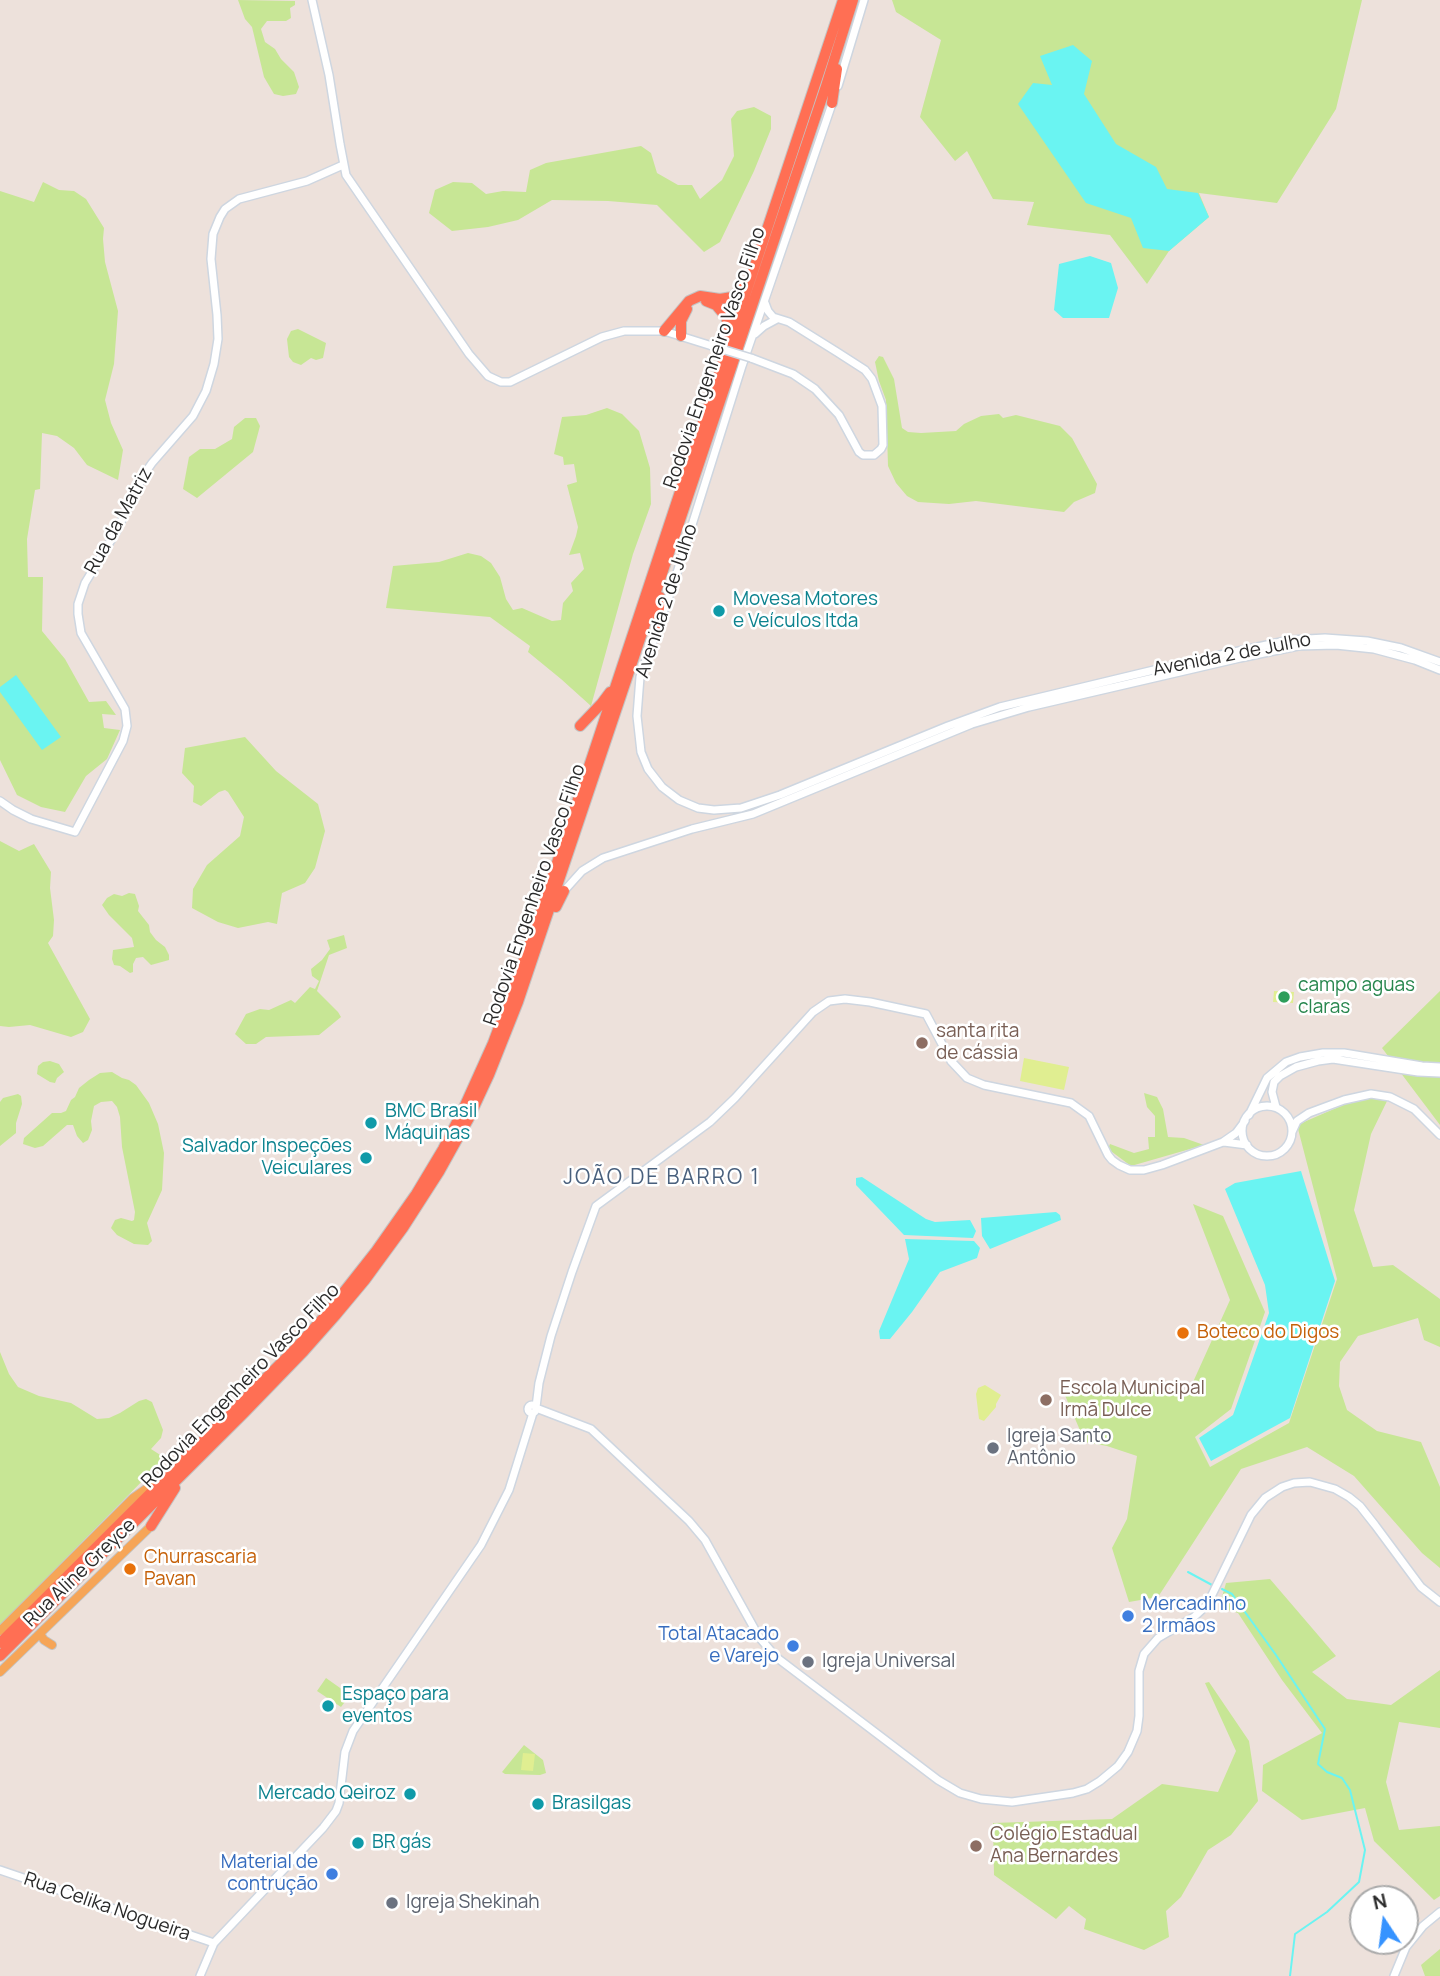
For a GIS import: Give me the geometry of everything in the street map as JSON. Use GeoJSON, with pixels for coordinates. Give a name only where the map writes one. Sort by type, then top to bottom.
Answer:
{"type":"FeatureCollection","features":[{"type":"Feature","properties":{"kind":"highway","name":"Rodovia Engenheiro Vasco Filho"},"geometry":{"type":"LineString","coordinates":[[0,1656],[324,1317],[376,1251],[416,1194],[443,1149],[476,1083],[513,992],[844,0]]}},
{"type":"Feature","properties":{"kind":"highway","name":"Rodovia Engenheiro Vasco Filho"},"geometry":{"type":"LineString","coordinates":[[0,1643],[304,1351],[365,1280],[403,1228],[469,1118],[519,1002],[853,0]]}},
{"type":"Feature","properties":{"kind":"highway"},"geometry":{"type":"LineString","coordinates":[[832,103],[835,74],[853,12],[853,0]]}},
{"type":"Feature","properties":{"kind":"highway"},"geometry":{"type":"LineString","coordinates":[[664,331],[685,304],[695,298],[726,298],[737,294],[743,288],[760,251]]}},
{"type":"Feature","properties":{"kind":"highway"},"geometry":{"type":"LineString","coordinates":[[719,375],[718,366],[737,294]]}},
{"type":"Feature","properties":{"kind":"highway"},"geometry":{"type":"LineString","coordinates":[[681,336],[684,313],[698,302],[716,305],[728,322]]}},
{"type":"Feature","properties":{"kind":"highway"},"geometry":{"type":"LineString","coordinates":[[657,628],[666,564]]}},
{"type":"Feature","properties":{"kind":"highway"},"geometry":{"type":"LineString","coordinates":[[580,726],[601,704],[620,673]]}},
{"type":"Feature","properties":{"kind":"highway"},"geometry":{"type":"LineString","coordinates":[[519,1002],[526,991],[556,906],[564,891]]}},
{"type":"Feature","properties":{"kind":"highway"},"geometry":{"type":"LineString","coordinates":[[151,1526],[175,1498],[179,1471]]}},
{"type":"Feature","properties":{"kind":"main road"},"geometry":{"type":"LineString","coordinates":[[312,0],[330,75],[346,176],[469,354],[483,371],[495,380],[506,383],[515,380],[612,333],[664,331],[793,374],[815,388],[839,415],[859,452],[871,456],[881,449],[882,405],[872,379],[865,370],[789,322],[777,318],[768,311],[765,300]]}},
{"type":"Feature","properties":{"kind":"main road","name":"Avenida 2 de Julho"},"geometry":{"type":"LineString","coordinates":[[864,0],[675,579],[640,677],[638,726],[641,752],[648,769],[662,787],[679,800],[698,808],[741,808],[1000,707],[1253,647],[1300,639],[1351,639],[1401,648],[1440,663]]}},
{"type":"Feature","properties":{"kind":"main road","name":"Rua da Matriz"},"geometry":{"type":"LineString","coordinates":[[0,800],[32,819],[75,832],[119,752],[127,726],[125,709],[81,634],[78,604],[85,583],[116,532],[143,476],[193,416],[206,391],[218,339],[211,259],[215,228],[225,209],[239,199],[307,181],[343,165]]}},
{"type":"Feature","properties":{"kind":"main road"},"geometry":{"type":"LineString","coordinates":[[753,336],[777,318]]}},
{"type":"Feature","properties":{"kind":"main road","name":"Avenida 2 de Julho"},"geometry":{"type":"LineString","coordinates":[[564,891],[582,871],[603,858],[692,829],[760,811],[991,718],[1106,688],[1298,646],[1353,646],[1383,650],[1440,670]]}},
{"type":"Feature","properties":{"kind":"main road"},"geometry":{"type":"LineString","coordinates":[[200,1976],[214,1943],[336,1811],[345,1752],[354,1731],[481,1545],[509,1490],[558,1314],[596,1206],[710,1122],[813,1012],[824,1004],[845,999],[888,1004],[926,1014],[951,1061],[967,1078],[984,1085],[1071,1102],[1089,1116],[1108,1155],[1126,1168],[1140,1170],[1155,1167],[1223,1142],[1236,1133],[1247,1118],[1261,1107],[1293,1115],[1309,1113],[1371,1094],[1395,1099],[1414,1109],[1440,1135]]}},
{"type":"Feature","properties":{"kind":"main road"},"geometry":{"type":"LineString","coordinates":[[1309,1113],[1297,1121],[1288,1145],[1271,1155],[1258,1154],[1247,1145],[1242,1133],[1267,1078],[1283,1064],[1300,1057],[1342,1053],[1440,1067]]}},
{"type":"Feature","properties":{"kind":"main road"},"geometry":{"type":"LineString","coordinates":[[1292,1132],[1292,1124],[1272,1100],[1272,1092],[1274,1082],[1296,1067],[1318,1060],[1333,1059],[1440,1073]]}},
{"type":"Feature","properties":{"kind":"main road"},"geometry":{"type":"LineString","coordinates":[[1223,1142],[1247,1145]]}},
{"type":"Feature","properties":{"kind":"main road"},"geometry":{"type":"LineString","coordinates":[[533,1410],[585,1426],[602,1437],[696,1529],[705,1540],[759,1637],[776,1657],[938,1780],[960,1793],[981,1799],[1012,1802],[1066,1794],[1087,1789],[1112,1772],[1128,1752],[1137,1731],[1139,1671],[1144,1654],[1158,1638],[1194,1617],[1207,1605],[1251,1515],[1265,1498],[1282,1487],[1310,1482],[1335,1489],[1349,1497],[1365,1513],[1415,1581],[1440,1602]]}},
{"type":"Feature","properties":{"kind":"main road"},"geometry":{"type":"LineString","coordinates":[[0,1631],[133,1497],[179,1471]]}},
{"type":"Feature","properties":{"kind":"main road","name":"Rua Aline Greyce"},"geometry":{"type":"LineString","coordinates":[[0,1672],[151,1526]]}},
{"type":"Feature","properties":{"kind":"main road"},"geometry":{"type":"LineString","coordinates":[[40,1634],[52,1645]]}},
{"type":"Feature","properties":{"kind":"main road","name":"Rua Celika Nogueira"},"geometry":{"type":"LineString","coordinates":[[0,1870],[214,1943]]}},
{"type":"Feature","properties":{"kind":"main road"},"geometry":{"type":"LineString","coordinates":[[1394,1976],[1406,1947],[1423,1926],[1440,1912]]}},
{"type":"Feature","properties":{"kind":"green space"},"geometry":{"type":"Polygon","coordinates":[[[238,0],[295,1],[295,5],[290,8],[291,18],[286,21],[267,21],[261,29],[265,42],[275,49],[294,72],[299,87],[296,94],[274,94],[264,77],[252,27],[245,19],[238,0]]]}},
{"type":"Feature","properties":{"kind":"green space"},"geometry":{"type":"Polygon","coordinates":[[[892,0],[1362,0],[1336,109],[1277,203],[1199,193],[1209,217],[1169,251],[1147,284],[1110,235],[1027,225],[1034,202],[993,199],[967,151],[955,161],[920,117],[941,40],[896,12],[892,0]]]}},
{"type":"Feature","properties":{"kind":"green space"},"geometry":{"type":"Polygon","coordinates":[[[754,107],[771,116],[771,129],[720,242],[704,252],[657,205],[552,200],[518,220],[452,231],[429,213],[435,190],[453,182],[472,183],[486,194],[503,191],[526,192],[530,170],[546,163],[641,146],[651,153],[657,173],[678,185],[692,185],[700,199],[722,180],[734,156],[731,119],[737,111],[754,107]]]}},
{"type":"Feature","properties":{"kind":"green space"},"geometry":{"type":"Polygon","coordinates":[[[43,182],[59,190],[74,191],[86,199],[104,228],[105,262],[118,311],[114,364],[105,400],[111,423],[123,450],[118,480],[87,465],[74,448],[57,436],[42,433],[40,489],[35,490],[27,539],[28,577],[43,577],[42,631],[65,659],[89,702],[106,701],[116,715],[102,714],[104,728],[120,730],[107,759],[86,776],[65,812],[41,807],[17,795],[0,760],[0,191],[34,202],[43,182]]]}},
{"type":"Feature","properties":{"kind":"green space"},"geometry":{"type":"Polygon","coordinates":[[[298,329],[326,343],[323,358],[311,358],[301,365],[293,362],[289,357],[287,339],[291,331],[298,329]]]}},
{"type":"Feature","properties":{"kind":"green space"},"geometry":{"type":"Polygon","coordinates":[[[879,356],[883,357],[894,379],[902,428],[908,432],[956,431],[981,416],[999,414],[1003,418],[1016,415],[1060,426],[1072,438],[1097,484],[1095,493],[1074,502],[1064,512],[976,501],[949,504],[918,502],[907,496],[896,483],[888,466],[886,400],[875,362],[879,356]]]}},
{"type":"Feature","properties":{"kind":"green space"},"geometry":{"type":"Polygon","coordinates":[[[607,408],[622,414],[639,431],[650,468],[651,504],[633,554],[591,706],[528,652],[530,646],[490,617],[386,608],[393,566],[439,562],[468,553],[481,556],[491,563],[500,577],[506,599],[513,610],[522,608],[552,621],[561,620],[563,603],[573,591],[571,583],[584,569],[580,553],[569,555],[578,527],[567,485],[577,482],[574,464],[564,465],[563,457],[554,454],[562,417],[586,415],[607,408]]]}},
{"type":"Feature","properties":{"kind":"green space"},"geometry":{"type":"Polygon","coordinates":[[[245,418],[256,418],[260,426],[253,452],[197,498],[183,489],[189,457],[200,449],[215,449],[232,439],[234,427],[245,418]]]}},
{"type":"Feature","properties":{"kind":"green space"},"geometry":{"type":"Polygon","coordinates":[[[245,737],[276,771],[318,804],[325,831],[315,868],[305,883],[282,893],[277,924],[268,922],[238,928],[218,922],[192,908],[193,889],[207,865],[240,836],[244,817],[225,790],[201,806],[193,802],[194,786],[182,773],[185,748],[245,737]]]}},
{"type":"Feature","properties":{"kind":"green space"},"geometry":{"type":"Polygon","coordinates":[[[0,841],[19,851],[34,844],[51,872],[54,920],[53,936],[48,943],[90,1019],[83,1032],[71,1037],[30,1025],[0,1026],[0,841]]]}},
{"type":"Feature","properties":{"kind":"green space"},"geometry":{"type":"Polygon","coordinates":[[[114,894],[122,896],[135,894],[138,911],[149,925],[150,932],[169,955],[169,960],[151,965],[143,957],[136,958],[133,972],[130,973],[114,965],[112,959],[113,950],[134,947],[132,938],[102,905],[114,894]]]}},
{"type":"Feature","properties":{"kind":"green space"},"geometry":{"type":"Polygon","coordinates":[[[344,935],[347,948],[329,955],[317,991],[341,1017],[319,1035],[266,1037],[256,1044],[246,1044],[235,1034],[246,1014],[260,1009],[269,1010],[291,1000],[295,1003],[310,987],[315,989],[319,981],[312,976],[311,969],[330,949],[327,940],[344,935]]]}},
{"type":"Feature","properties":{"kind":"green space","name":"campo aguas claras"},"geometry":{"type":"Polygon","coordinates":[[[1274,991],[1294,992],[1293,1003],[1273,1002],[1274,991]]]}},
{"type":"Feature","properties":{"kind":"green space"},"geometry":{"type":"Polygon","coordinates":[[[1440,991],[1440,1125],[1382,1048],[1440,991]]]}},
{"type":"Feature","properties":{"kind":"green space"},"geometry":{"type":"Polygon","coordinates":[[[1024,1058],[1069,1067],[1064,1090],[1020,1081],[1024,1058]]]}},
{"type":"Feature","properties":{"kind":"green space"},"geometry":{"type":"Polygon","coordinates":[[[50,1061],[59,1064],[64,1072],[55,1083],[37,1074],[38,1066],[50,1061]]]}},
{"type":"Feature","properties":{"kind":"green space"},"geometry":{"type":"Polygon","coordinates":[[[112,1072],[136,1085],[149,1103],[158,1124],[164,1153],[162,1190],[147,1223],[152,1241],[148,1245],[134,1244],[117,1235],[111,1228],[115,1220],[134,1220],[135,1212],[122,1147],[120,1117],[112,1101],[94,1106],[92,1130],[88,1140],[83,1143],[73,1125],[67,1125],[43,1146],[35,1148],[23,1144],[24,1138],[52,1113],[66,1111],[79,1088],[100,1073],[112,1072]]]}},
{"type":"Feature","properties":{"kind":"green space"},"geometry":{"type":"Polygon","coordinates":[[[1144,1093],[1157,1097],[1163,1109],[1168,1137],[1184,1138],[1204,1145],[1131,1166],[1108,1149],[1110,1144],[1134,1153],[1149,1149],[1148,1137],[1155,1137],[1155,1116],[1147,1107],[1144,1093]]]}},
{"type":"Feature","properties":{"kind":"green space"},"geometry":{"type":"Polygon","coordinates":[[[18,1094],[22,1104],[16,1133],[0,1146],[0,1102],[3,1098],[18,1094]]]}},
{"type":"Feature","properties":{"kind":"green space"},"geometry":{"type":"Polygon","coordinates":[[[1357,1099],[1388,1099],[1371,1134],[1354,1210],[1373,1267],[1393,1265],[1440,1299],[1440,1347],[1424,1340],[1418,1318],[1358,1336],[1340,1362],[1339,1386],[1347,1410],[1377,1431],[1421,1442],[1440,1487],[1440,1568],[1422,1553],[1354,1476],[1307,1447],[1241,1469],[1158,1597],[1129,1602],[1112,1548],[1127,1519],[1137,1456],[1085,1442],[1064,1393],[1189,1391],[1230,1300],[1193,1204],[1223,1216],[1265,1312],[1231,1409],[1195,1437],[1210,1467],[1289,1423],[1337,1279],[1297,1125],[1357,1099]]]}},
{"type":"Feature","properties":{"kind":"green space"},"geometry":{"type":"Polygon","coordinates":[[[0,1352],[18,1387],[39,1396],[71,1403],[97,1419],[109,1418],[139,1401],[146,1399],[152,1402],[163,1430],[161,1438],[151,1449],[165,1458],[0,1625],[0,1352]]]}},
{"type":"Feature","properties":{"kind":"green space"},"geometry":{"type":"Polygon","coordinates":[[[985,1385],[1001,1395],[996,1407],[984,1421],[979,1419],[976,1394],[978,1388],[985,1385]]]}},
{"type":"Feature","properties":{"kind":"green space"},"geometry":{"type":"Polygon","coordinates":[[[1270,1579],[1336,1656],[1312,1672],[1347,1699],[1391,1705],[1440,1670],[1440,1728],[1399,1722],[1386,1782],[1399,1830],[1440,1826],[1440,1896],[1434,1900],[1374,1841],[1365,1808],[1302,1820],[1262,1791],[1263,1765],[1322,1733],[1282,1680],[1238,1613],[1219,1607],[1226,1583],[1270,1579]]]}},
{"type":"Feature","properties":{"kind":"green space"},"geometry":{"type":"Polygon","coordinates":[[[326,1678],[350,1695],[341,1707],[317,1691],[326,1678]]]}},
{"type":"Feature","properties":{"kind":"green space"},"geometry":{"type":"Polygon","coordinates":[[[1209,1682],[1249,1741],[1258,1801],[1231,1835],[1208,1850],[1181,1897],[1166,1911],[1169,1937],[1144,1950],[1084,1929],[1086,1919],[1069,1906],[1056,1919],[994,1875],[993,1823],[1112,1819],[1162,1784],[1218,1792],[1236,1751],[1205,1683],[1209,1682]]]}},
{"type":"Feature","properties":{"kind":"green space"},"geometry":{"type":"Polygon","coordinates":[[[524,1745],[543,1760],[546,1773],[540,1775],[502,1772],[524,1745]]]}},
{"type":"Feature","properties":{"kind":"green space"},"geometry":{"type":"Polygon","coordinates":[[[523,1753],[535,1754],[533,1771],[521,1770],[523,1753]]]}},
{"type":"Feature","properties":{"kind":"green space"},"geometry":{"type":"Polygon","coordinates":[[[1440,1949],[1440,1976],[1425,1976],[1421,1965],[1440,1949]]]}},
{"type":"Feature","properties":{"kind":"water"},"geometry":{"type":"Polygon","coordinates":[[[1073,45],[1092,61],[1084,94],[1116,144],[1156,167],[1167,189],[1198,193],[1209,217],[1169,251],[1143,248],[1131,218],[1086,203],[1018,104],[1033,83],[1052,85],[1040,56],[1073,45]]]}},
{"type":"Feature","properties":{"kind":"water"},"geometry":{"type":"Polygon","coordinates":[[[1090,256],[1111,263],[1118,288],[1109,318],[1063,318],[1054,310],[1059,264],[1090,256]]]}},
{"type":"Feature","properties":{"kind":"water"},"geometry":{"type":"Polygon","coordinates":[[[16,675],[61,737],[42,750],[0,692],[0,687],[16,675]]]}},
{"type":"Feature","properties":{"kind":"water"},"geometry":{"type":"Polygon","coordinates":[[[1301,1171],[1335,1281],[1290,1418],[1211,1461],[1199,1438],[1233,1415],[1269,1313],[1265,1285],[1225,1189],[1235,1183],[1301,1171]]]}},
{"type":"Feature","properties":{"kind":"water"},"geometry":{"type":"Polygon","coordinates":[[[862,1177],[926,1219],[935,1222],[970,1220],[976,1231],[973,1238],[904,1235],[856,1185],[856,1178],[862,1177]]]}},
{"type":"Feature","properties":{"kind":"water"},"geometry":{"type":"Polygon","coordinates":[[[1056,1212],[1061,1220],[990,1249],[982,1236],[981,1218],[1056,1212]]]}},
{"type":"Feature","properties":{"kind":"water"},"geometry":{"type":"Polygon","coordinates":[[[905,1239],[974,1241],[980,1248],[977,1258],[940,1272],[890,1339],[880,1339],[879,1331],[909,1259],[905,1239]]]}},
{"type":"Feature","properties":{"kind":"waterway"},"geometry":{"type":"LineString","coordinates":[[1188,1572],[1212,1585]]}},
{"type":"Feature","properties":{"kind":"waterway"},"geometry":{"type":"LineString","coordinates":[[1222,1589],[1232,1594],[1325,1729],[1318,1764],[1327,1772],[1342,1778],[1350,1790],[1365,1850],[1359,1882],[1327,1912],[1295,1934],[1290,1976]]}},
{"type":"Feature","properties":{"kind":"place","name":"Movesa Motores e Veículos ltda"},"geometry":{"type":"Point","coordinates":[719,611]}},
{"type":"Feature","properties":{"kind":"place","name":"campo aguas claras"},"geometry":{"type":"Point","coordinates":[1284,997]}},
{"type":"Feature","properties":{"kind":"place","name":"santa rita de cássia"},"geometry":{"type":"Point","coordinates":[922,1043]}},
{"type":"Feature","properties":{"kind":"place","name":"BMC Brasil Máquinas"},"geometry":{"type":"Point","coordinates":[371,1123]}},
{"type":"Feature","properties":{"kind":"place","name":"Salvador Inspeções Veiculares"},"geometry":{"type":"Point","coordinates":[366,1158]}},
{"type":"Feature","properties":{"kind":"place","name":"Boteco do Digos"},"geometry":{"type":"Point","coordinates":[1183,1333]}},
{"type":"Feature","properties":{"kind":"place","name":"Escola Municipal Irmã Dulce"},"geometry":{"type":"Point","coordinates":[1046,1400]}},
{"type":"Feature","properties":{"kind":"place","name":"Igreja Santo Antônio"},"geometry":{"type":"Point","coordinates":[993,1448]}},
{"type":"Feature","properties":{"kind":"place","name":"Churrascaria Pavan"},"geometry":{"type":"Point","coordinates":[130,1569]}},
{"type":"Feature","properties":{"kind":"place","name":"Mercadinho 2 Irmãos"},"geometry":{"type":"Point","coordinates":[1128,1616]}},
{"type":"Feature","properties":{"kind":"place","name":"Total Atacado e Varejo"},"geometry":{"type":"Point","coordinates":[793,1646]}},
{"type":"Feature","properties":{"kind":"place","name":"Igreja Universal"},"geometry":{"type":"Point","coordinates":[808,1662]}},
{"type":"Feature","properties":{"kind":"place","name":"Espaço para eventos"},"geometry":{"type":"Point","coordinates":[328,1706]}},
{"type":"Feature","properties":{"kind":"place","name":"Mercado Qeiroz"},"geometry":{"type":"Point","coordinates":[410,1794]}},
{"type":"Feature","properties":{"kind":"place","name":"Brasilgas"},"geometry":{"type":"Point","coordinates":[538,1804]}},
{"type":"Feature","properties":{"kind":"place","name":"BR gás"},"geometry":{"type":"Point","coordinates":[358,1843]}},
{"type":"Feature","properties":{"kind":"place","name":"Colégio Estadual Ana Bernardes"},"geometry":{"type":"Point","coordinates":[976,1846]}},
{"type":"Feature","properties":{"kind":"place","name":"Material de contrução"},"geometry":{"type":"Point","coordinates":[332,1874]}},
{"type":"Feature","properties":{"kind":"place","name":"Igreja Shekinah"},"geometry":{"type":"Point","coordinates":[392,1903]}},
{"type":"Feature","properties":{"kind":"district","name":"JOÃO DE BARRO 1"},"geometry":{"type":"Point","coordinates":[662,1178]}}]}
